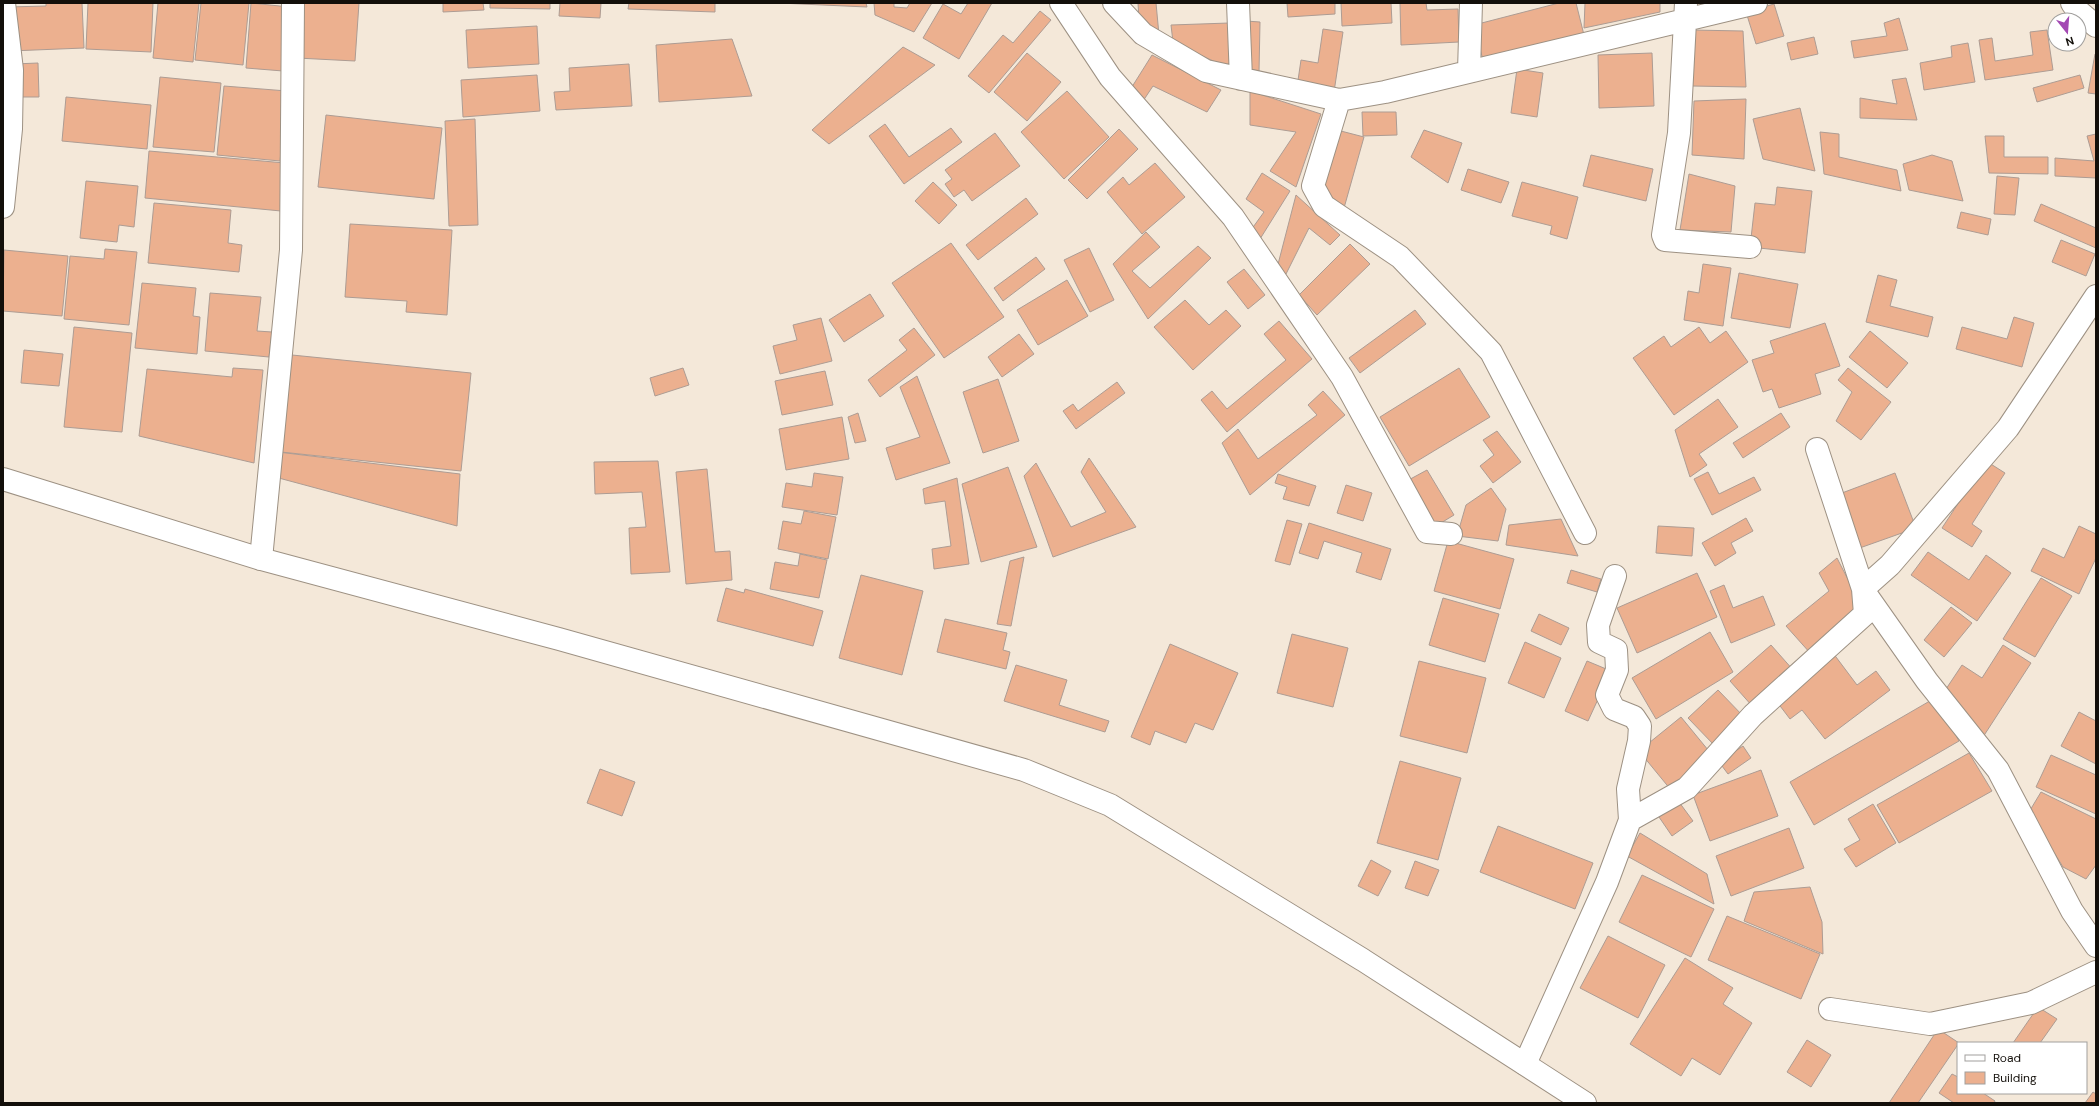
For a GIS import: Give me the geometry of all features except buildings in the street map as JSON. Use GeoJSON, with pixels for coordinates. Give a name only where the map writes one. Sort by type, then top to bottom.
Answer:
{"type":"FeatureCollection","features":[{"type":"Feature","properties":{"kind":"street"},"geometry":{"type":"LineString","coordinates":[[3,207],[11,129],[12,70],[4,3]]}},
{"type":"Feature","properties":{"kind":"street"},"geometry":{"type":"LineString","coordinates":[[261,559],[291,250],[293,3]]}},
{"type":"Feature","properties":{"kind":"street"},"geometry":{"type":"LineString","coordinates":[[1062,3],[1110,77],[1233,217],[1342,377],[1427,532],[1451,534]]}},
{"type":"Feature","properties":{"kind":"street"},"geometry":{"type":"LineString","coordinates":[[1114,3],[1143,34],[1206,71],[1339,100],[1385,92],[1468,71],[1685,11],[1756,3]]}},
{"type":"Feature","properties":{"kind":"street"},"geometry":{"type":"LineString","coordinates":[[1238,3],[1241,79]]}},
{"type":"Feature","properties":{"kind":"street"},"geometry":{"type":"LineString","coordinates":[[1468,71],[1471,3]]}},
{"type":"Feature","properties":{"kind":"street"},"geometry":{"type":"LineString","coordinates":[[2072,3],[2077,10],[2096,26]]}},
{"type":"Feature","properties":{"kind":"street"},"geometry":{"type":"LineString","coordinates":[[1685,11],[1679,133],[1663,234],[1665,240],[1750,247]]}},
{"type":"Feature","properties":{"kind":"street"},"geometry":{"type":"LineString","coordinates":[[1339,100],[1313,186],[1324,206],[1400,257],[1491,352],[1585,533]]}},
{"type":"Feature","properties":{"kind":"street"},"geometry":{"type":"LineString","coordinates":[[1862,589],[1890,565],[2008,428],[2096,296]]}},
{"type":"Feature","properties":{"kind":"street"},"geometry":{"type":"LineString","coordinates":[[1630,820],[1687,788],[1753,715],[1865,614],[1862,589],[1817,449]]}},
{"type":"Feature","properties":{"kind":"street"},"geometry":{"type":"LineString","coordinates":[[3,479],[261,559],[906,736],[1024,770],[1103,802],[1363,960],[1585,1103]]}},
{"type":"Feature","properties":{"kind":"street"},"geometry":{"type":"LineString","coordinates":[[1525,1064],[1607,882],[1630,820],[1628,789],[1639,741],[1640,726],[1634,717],[1614,709],[1607,695],[1617,670],[1616,650],[1599,642],[1598,625],[1615,576]]}},
{"type":"Feature","properties":{"kind":"street"},"geometry":{"type":"LineString","coordinates":[[1862,589],[1927,681],[1998,770],[2072,911],[2096,946]]}},
{"type":"Feature","properties":{"kind":"street"},"geometry":{"type":"LineString","coordinates":[[1830,1009],[1930,1024],[2031,1003],[2096,972]]}}]}
